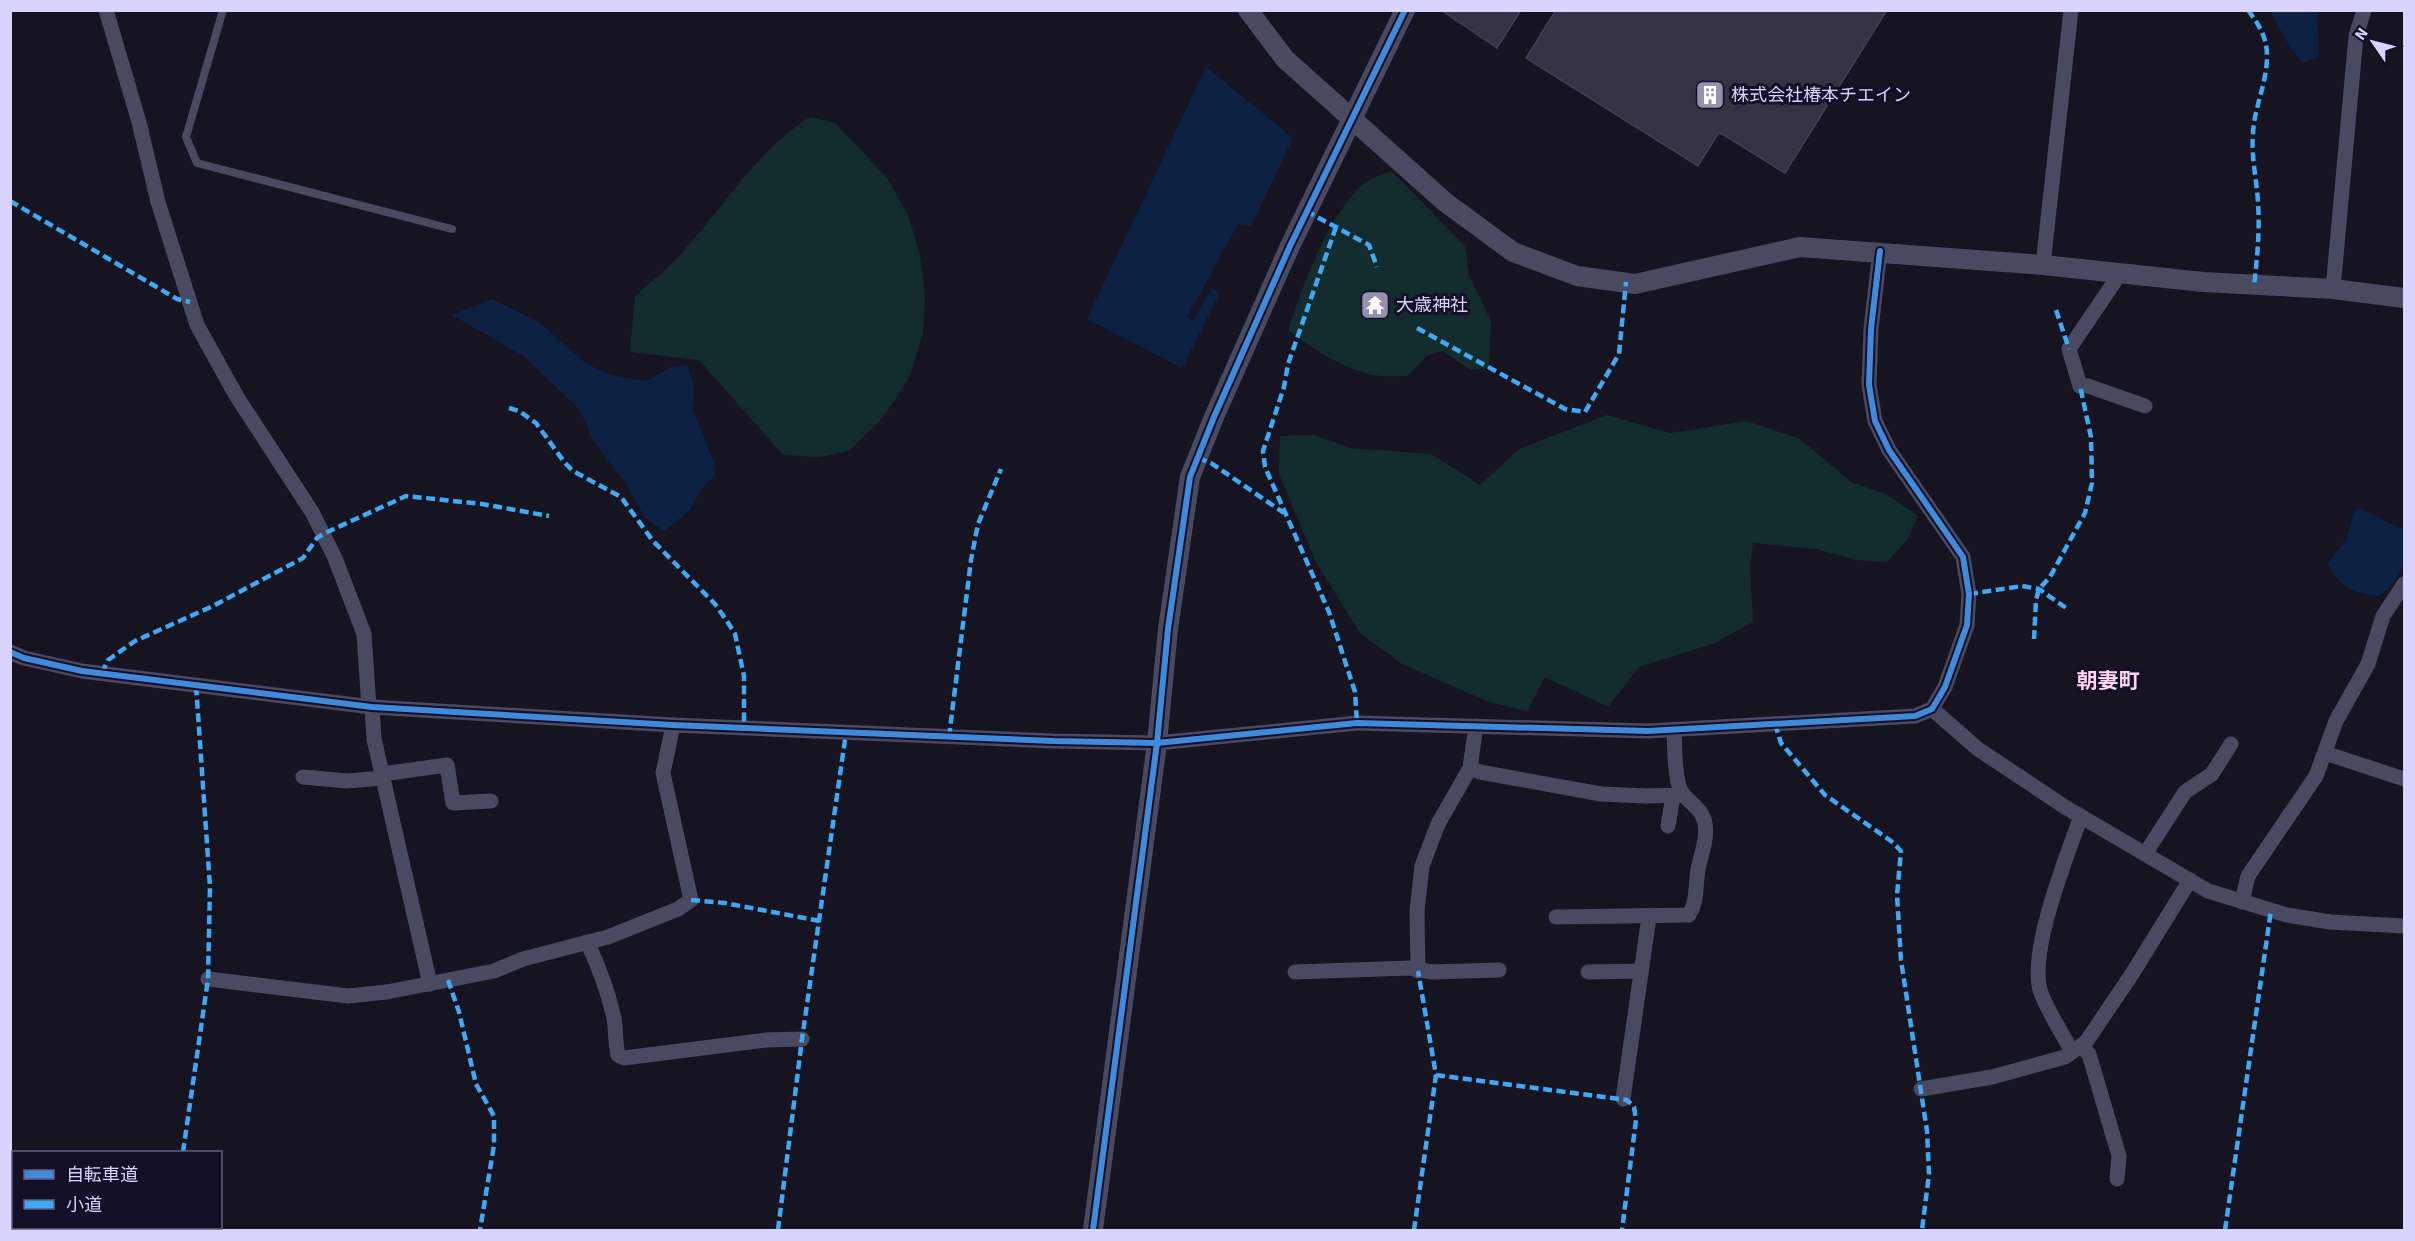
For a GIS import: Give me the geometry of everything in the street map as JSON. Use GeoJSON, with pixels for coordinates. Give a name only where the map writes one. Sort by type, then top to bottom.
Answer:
{"type":"FeatureCollection","features":[{"type":"Feature","properties":{"kind":"street"},"geometry":{"type":"LineString","coordinates":[[106,10],[139,122],[158,202],[197,325],[237,397],[312,512],[335,558],[364,634],[374,739],[430,984]]}},
{"type":"Feature","properties":{"kind":"street"},"geometry":{"type":"LineString","coordinates":[[1248,10],[1285,59],[1445,202],[1513,252],[1577,276],[1635,284],[1800,247],[1880,251],[2244,286],[2333,289],[2404,297]]}},
{"type":"Feature","properties":{"kind":"street"},"geometry":{"type":"LineString","coordinates":[[1093,1230],[1157,743],[1168,629],[1190,477],[1214,417],[1290,246],[1405,10]]}},
{"type":"Feature","properties":{"kind":"street"},"geometry":{"type":"LineString","coordinates":[[2043,265],[2071,10]]}},
{"type":"Feature","properties":{"kind":"street"},"geometry":{"type":"LineString","coordinates":[[2333,289],[2356,36],[2364,10]]}},
{"type":"Feature","properties":{"kind":"street"},"geometry":{"type":"LineString","coordinates":[[10,652],[24,658],[82,671],[371,707],[673,725],[1054,741],[1157,743],[1357,723],[1674,730],[1915,716],[1932,709],[1945,687],[1967,625],[1969,594],[1963,557],[1889,450],[1875,421],[1869,385],[1871,329],[1880,251]]}},
{"type":"Feature","properties":{"kind":"street"},"geometry":{"type":"LineString","coordinates":[[2115,272],[2115,280],[2069,349],[2080,386],[2145,406]]}},
{"type":"Feature","properties":{"kind":"street"},"geometry":{"type":"LineString","coordinates":[[2242,902],[2248,876],[2316,776],[2336,721],[2368,664],[2383,616],[2404,584]]}},
{"type":"Feature","properties":{"kind":"street"},"geometry":{"type":"LineString","coordinates":[[1932,709],[1978,749],[2081,816],[2208,891],[2287,915],[2330,922],[2404,926]]}},
{"type":"Feature","properties":{"kind":"street"},"geometry":{"type":"LineString","coordinates":[[208,979],[348,996],[430,984],[494,970],[524,959],[608,937],[678,909],[691,900],[663,773],[673,725]]}},
{"type":"Feature","properties":{"kind":"street"},"geometry":{"type":"LineString","coordinates":[[1418,971],[1417,912],[1422,866],[1438,824],[1470,768],[1476,726]]}},
{"type":"Feature","properties":{"kind":"street"},"geometry":{"type":"LineString","coordinates":[[1668,826],[1679,786],[1674,730]]}},
{"type":"Feature","properties":{"kind":"street"},"geometry":{"type":"LineString","coordinates":[[2145,854],[2185,792],[2212,774],[2231,744]]}},
{"type":"Feature","properties":{"kind":"street"},"geometry":{"type":"LineString","coordinates":[[2325,753],[2404,779]]}},
{"type":"Feature","properties":{"kind":"street"},"geometry":{"type":"LineString","coordinates":[[303,777],[347,781],[447,765],[453,804],[491,801]]}},
{"type":"Feature","properties":{"kind":"street"},"geometry":{"type":"LineString","coordinates":[[1470,768],[1480,772],[1601,794],[1678,796],[1696,806],[1704,818],[1703,851],[1698,870],[1695,905],[1689,915],[1556,917]]}},
{"type":"Feature","properties":{"kind":"street"},"geometry":{"type":"LineString","coordinates":[[2081,816],[2047,922],[2038,967],[2040,991],[2077,1049],[2089,1054],[2119,1156],[2117,1179]]}},
{"type":"Feature","properties":{"kind":"street"},"geometry":{"type":"LineString","coordinates":[[1921,1089],[1992,1077],[2064,1057],[2077,1049],[2086,1042],[2132,974],[2190,880]]}},
{"type":"Feature","properties":{"kind":"street"},"geometry":{"type":"LineString","coordinates":[[1623,1099],[1649,917]]}},
{"type":"Feature","properties":{"kind":"street"},"geometry":{"type":"LineString","coordinates":[[587,942],[602,973],[614,1020],[618,1055],[624,1058],[755,1042],[802,1039]]}},
{"type":"Feature","properties":{"kind":"street"},"geometry":{"type":"LineString","coordinates":[[1295,972],[1410,969],[1418,971],[1499,970]]}},
{"type":"Feature","properties":{"kind":"street"},"geometry":{"type":"LineString","coordinates":[[1588,972],[1641,971]]}},
{"type":"Feature","properties":{"kind":"lane"},"geometry":{"type":"LineString","coordinates":[[223,10],[186,137],[197,163],[452,228]]}},
{"type":"Feature","properties":{"kind":"green space"},"geometry":{"type":"Polygon","coordinates":[[[810,117],[835,123],[887,178],[908,215],[920,255],[925,295],[923,333],[910,376],[895,400],[879,422],[849,451],[819,457],[783,455],[699,360],[630,352],[635,296],[677,258],[772,147],[810,117]]]}},
{"type":"Feature","properties":{"kind":"green space"},"geometry":{"type":"Polygon","coordinates":[[[1391,171],[1465,246],[1469,275],[1491,321],[1489,368],[1471,370],[1443,351],[1428,355],[1407,376],[1373,375],[1328,357],[1288,330],[1309,273],[1338,215],[1349,199],[1365,183],[1391,171]]]}},
{"type":"Feature","properties":{"kind":"green space"},"geometry":{"type":"Polygon","coordinates":[[[1607,415],[1670,433],[1747,421],[1800,439],[1851,482],[1888,495],[1918,516],[1907,540],[1887,562],[1857,560],[1816,549],[1753,543],[1750,566],[1753,622],[1715,643],[1639,667],[1608,707],[1545,677],[1527,711],[1489,702],[1402,664],[1360,633],[1316,562],[1279,474],[1280,436],[1315,435],[1350,448],[1431,454],[1480,485],[1519,449],[1607,415]]]}},
{"type":"Feature","properties":{"kind":"water"},"geometry":{"type":"Polygon","coordinates":[[[2270,11],[2317,11],[2319,57],[2303,63],[2291,49],[2270,11]]]}},
{"type":"Feature","properties":{"kind":"water"},"geometry":{"type":"Polygon","coordinates":[[[1206,67],[1293,138],[1251,226],[1238,224],[1187,318],[1193,321],[1212,287],[1219,294],[1182,368],[1087,319],[1206,67]]]}},
{"type":"Feature","properties":{"kind":"water"},"geometry":{"type":"Polygon","coordinates":[[[492,299],[539,322],[585,363],[611,375],[647,381],[671,367],[688,365],[694,386],[693,409],[715,466],[714,476],[701,490],[690,510],[664,531],[645,518],[625,482],[591,437],[578,408],[523,356],[452,315],[492,299]]]}},
{"type":"Feature","properties":{"kind":"water"},"geometry":{"type":"Polygon","coordinates":[[[2359,508],[2404,529],[2404,558],[2399,575],[2378,596],[2347,587],[2336,577],[2328,563],[2347,538],[2353,513],[2359,508]]]}},
{"type":"Feature","properties":{"kind":"building"},"geometry":{"type":"Polygon","coordinates":[[[1441,10],[1521,10],[1497,48],[1441,10]]]}},
{"type":"Feature","properties":{"kind":"building","name":"株式会社椿本チエイン"},"geometry":{"type":"Polygon","coordinates":[[[1556,10],[1887,10],[1785,173],[1719,132],[1698,166],[1526,58],[1556,10]]]}},
{"type":"Feature","properties":{"kind":"marked path"},"geometry":{"type":"LineString","coordinates":[[2248,10],[2262,32],[2267,56],[2253,134],[2259,224],[2254,287]]}},
{"type":"Feature","properties":{"kind":"marked path"},"geometry":{"type":"LineString","coordinates":[[10,201],[177,299],[190,302]]}},
{"type":"Feature","properties":{"kind":"marked path"},"geometry":{"type":"LineString","coordinates":[[1306,211],[1369,245],[1377,267]]}},
{"type":"Feature","properties":{"kind":"marked path"},"geometry":{"type":"LineString","coordinates":[[1336,227],[1288,364],[1284,387],[1263,451],[1265,467],[1329,612],[1355,692],[1357,723]]}},
{"type":"Feature","properties":{"kind":"marked path"},"geometry":{"type":"LineString","coordinates":[[1417,328],[1565,409],[1585,412],[1619,354],[1626,282]]}},
{"type":"Feature","properties":{"kind":"marked path"},"geometry":{"type":"LineString","coordinates":[[2056,310],[2069,349]]}},
{"type":"Feature","properties":{"kind":"marked path"},"geometry":{"type":"LineString","coordinates":[[2034,639],[2036,600],[2039,589],[2050,577],[2085,513],[2092,483],[2091,437],[2080,386]]}},
{"type":"Feature","properties":{"kind":"marked path"},"geometry":{"type":"LineString","coordinates":[[509,408],[519,411],[536,423],[573,471],[621,497],[653,541],[715,604],[735,634],[744,676],[744,728]]}},
{"type":"Feature","properties":{"kind":"marked path"},"geometry":{"type":"LineString","coordinates":[[1198,458],[1211,463],[1284,513]]}},
{"type":"Feature","properties":{"kind":"marked path"},"geometry":{"type":"LineString","coordinates":[[949,737],[971,560],[978,524],[1001,469]]}},
{"type":"Feature","properties":{"kind":"marked path"},"geometry":{"type":"LineString","coordinates":[[102,673],[108,660],[135,641],[213,606],[303,558],[317,538],[323,534],[406,496],[482,504],[549,516]]}},
{"type":"Feature","properties":{"kind":"marked path"},"geometry":{"type":"LineString","coordinates":[[1969,594],[2022,586],[2039,589],[2066,608]]}},
{"type":"Feature","properties":{"kind":"marked path"},"geometry":{"type":"LineString","coordinates":[[183,1151],[208,979],[210,887],[196,685]]}},
{"type":"Feature","properties":{"kind":"marked path"},"geometry":{"type":"LineString","coordinates":[[1775,724],[1781,743],[1825,795],[1891,841],[1901,851],[1897,895],[1901,960],[1927,1131],[1929,1174],[1922,1230]]}},
{"type":"Feature","properties":{"kind":"marked path"},"geometry":{"type":"LineString","coordinates":[[778,1230],[802,1039],[846,733]]}},
{"type":"Feature","properties":{"kind":"marked path"},"geometry":{"type":"LineString","coordinates":[[691,900],[725,903],[820,921]]}},
{"type":"Feature","properties":{"kind":"marked path"},"geometry":{"type":"LineString","coordinates":[[2225,1230],[2271,910]]}},
{"type":"Feature","properties":{"kind":"marked path"},"geometry":{"type":"LineString","coordinates":[[1414,1230],[1436,1075],[1418,971]]}},
{"type":"Feature","properties":{"kind":"marked path"},"geometry":{"type":"LineString","coordinates":[[448,980],[459,1012],[476,1084],[494,1116],[494,1145],[480,1230]]}},
{"type":"Feature","properties":{"kind":"marked path"},"geometry":{"type":"LineString","coordinates":[[1436,1075],[1627,1100],[1634,1107],[1636,1120],[1622,1230]]}},
{"type":"Feature","properties":{"kind":"cycle path"},"geometry":{"type":"LineString","coordinates":[[1093,1230],[1157,743],[1168,629],[1190,477],[1214,417],[1290,246],[1405,10]]}},
{"type":"Feature","properties":{"kind":"cycle path"},"geometry":{"type":"LineString","coordinates":[[10,652],[24,658],[82,671],[372,707],[673,725],[1054,741],[1157,743],[1357,723],[1648,731],[1915,716],[1932,709],[1945,687],[1967,625],[1969,594],[1963,557],[1889,450],[1875,421],[1869,385],[1871,329],[1880,251]]}},
{"type":"Feature","properties":{"kind":"place","name":"株式会社椿本チエイン"},"geometry":{"type":"Point","coordinates":[1710,95]}},
{"type":"Feature","properties":{"kind":"place","name":"大歳神社"},"geometry":{"type":"Point","coordinates":[1375,305]}},
{"type":"Feature","properties":{"kind":"district","name":"朝妻町"},"geometry":{"type":"Point","coordinates":[2108,681]}}]}
